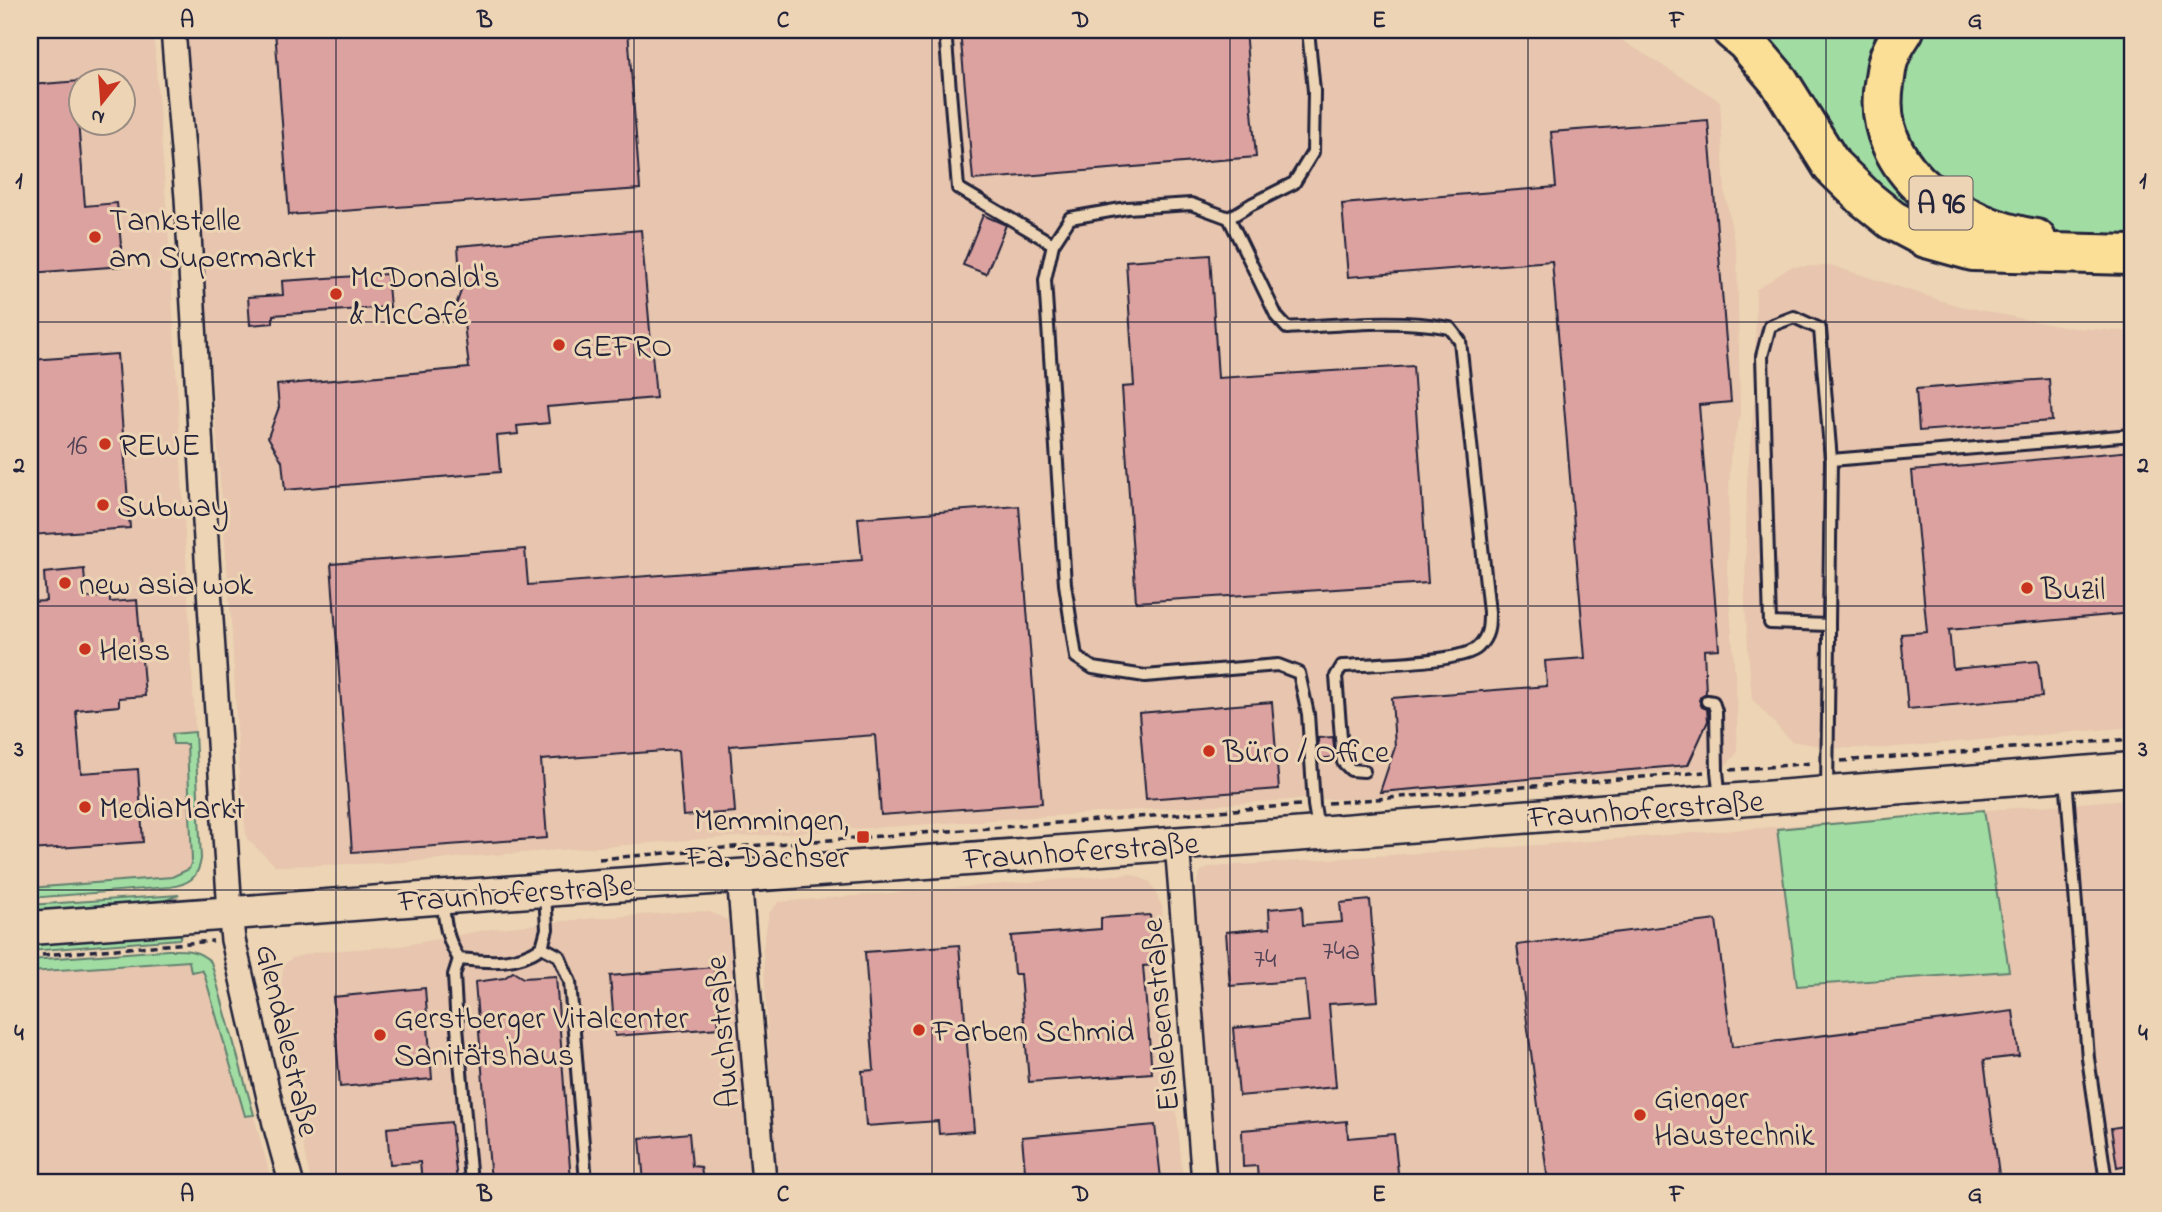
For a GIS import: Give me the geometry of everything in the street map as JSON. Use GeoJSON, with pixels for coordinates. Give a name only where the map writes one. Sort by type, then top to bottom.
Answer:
{"type":"FeatureCollection","features":[{"type":"Feature","properties":{"kind":"highway"},"geometry":{"type":"LineString","coordinates":[[1732,30],[1746,42],[1779,81],[1832,166],[1892,220],[1926,238],[1973,251],[2132,255]]}},
{"type":"Feature","properties":{"kind":"highway","name":"A 96"},"geometry":{"type":"LineString","coordinates":[[1904,30],[1889,55],[1881,103],[1890,139],[1907,172],[1931,196],[1963,216],[2029,238],[2054,242],[2132,243]]}},
{"type":"Feature","properties":{"kind":"street","name":"Glendalestraße"},"geometry":{"type":"LineString","coordinates":[[173,30],[181,105],[230,912],[233,940],[291,1182]]}},
{"type":"Feature","properties":{"kind":"street","name":"Fraunhoferstraße"},"geometry":{"type":"LineString","coordinates":[[30,928],[1177,843],[1316,818],[1721,803],[1827,778],[2066,774],[2132,769]]}},
{"type":"Feature","properties":{"kind":"street","name":"Eislebenstraße"},"geometry":{"type":"LineString","coordinates":[[1177,843],[1204,1182]]}},
{"type":"Feature","properties":{"kind":"street","name":"Auchstraße"},"geometry":{"type":"LineString","coordinates":[[739,876],[764,1182]]}},
{"type":"Feature","properties":{"kind":"lane"},"geometry":{"type":"LineString","coordinates":[[945,30],[958,188],[1054,244]]}},
{"type":"Feature","properties":{"kind":"lane"},"geometry":{"type":"LineString","coordinates":[[1229,218],[1294,183],[1313,152],[1314,91],[1308,30]]}},
{"type":"Feature","properties":{"kind":"lane"},"geometry":{"type":"LineString","coordinates":[[1316,818],[1308,713],[1299,673],[1278,665],[1145,676],[1093,668],[1076,657],[1065,584],[1045,279],[1054,244],[1070,218],[1127,208],[1191,204],[1229,218],[1277,317],[1287,328],[1433,324],[1450,328],[1460,341],[1489,633],[1476,650],[1446,659],[1342,666],[1336,676],[1343,762],[1352,770],[1364,771]]}},
{"type":"Feature","properties":{"kind":"lane"},"geometry":{"type":"LineString","coordinates":[[1827,778],[1829,625],[1831,460],[1820,329],[1794,317],[1770,326],[1762,356],[1770,623],[1829,625]]}},
{"type":"Feature","properties":{"kind":"lane"},"geometry":{"type":"LineString","coordinates":[[1831,460],[2132,435]]}},
{"type":"Feature","properties":{"kind":"lane"},"geometry":{"type":"LineString","coordinates":[[1707,701],[1713,702],[1716,711],[1717,771],[1721,803]]}},
{"type":"Feature","properties":{"kind":"lane"},"geometry":{"type":"LineString","coordinates":[[2066,774],[2088,1058],[2106,1182]]}},
{"type":"Feature","properties":{"kind":"lane"},"geometry":{"type":"LineString","coordinates":[[459,959],[488,962],[525,958],[542,947],[547,929],[545,890]]}},
{"type":"Feature","properties":{"kind":"lane"},"geometry":{"type":"LineString","coordinates":[[443,897],[444,922],[449,944],[459,959]]}},
{"type":"Feature","properties":{"kind":"lane"},"geometry":{"type":"LineString","coordinates":[[542,947],[559,956],[570,982],[586,1182]]}},
{"type":"Feature","properties":{"kind":"lane"},"geometry":{"type":"LineString","coordinates":[[459,959],[454,975],[471,1182]]}},
{"type":"Feature","properties":{"kind":"path"},"geometry":{"type":"LineString","coordinates":[[598,859],[747,846],[1316,818],[1717,771],[1827,778],[2132,739]]}},
{"type":"Feature","properties":{"kind":"shaded area"},"geometry":{"type":"Polygon","coordinates":[[[30,30],[153,30],[170,256],[201,842],[199,870],[193,879],[183,885],[30,898],[30,30]]]}},
{"type":"Feature","properties":{"kind":"shaded area"},"geometry":{"type":"Polygon","coordinates":[[[187,30],[1605,30],[1720,101],[1725,194],[1737,256],[1740,413],[1730,458],[1727,570],[1737,703],[1737,753],[1724,767],[1350,799],[1304,799],[388,863],[276,866],[247,839],[240,788],[232,632],[187,30]]]}},
{"type":"Feature","properties":{"kind":"shaded area"},"geometry":{"type":"Polygon","coordinates":[[[1833,266],[1955,305],[2062,327],[2132,332],[2132,727],[1885,748],[1833,748],[1791,741],[1752,699],[1745,604],[1747,482],[1755,395],[1756,290],[1791,267],[1833,266]]]}},
{"type":"Feature","properties":{"kind":"shaded area"},"geometry":{"type":"Polygon","coordinates":[[[2132,799],[2132,1182],[1217,1182],[1196,919],[1197,882],[1201,871],[1211,867],[1513,847],[2132,799]]]}},
{"type":"Feature","properties":{"kind":"shaded area"},"geometry":{"type":"Polygon","coordinates":[[[1131,874],[1150,882],[1162,906],[1167,1007],[1183,1182],[776,1182],[763,949],[769,913],[779,902],[1131,874]]]}},
{"type":"Feature","properties":{"kind":"shaded area"},"geometry":{"type":"Polygon","coordinates":[[[710,912],[727,920],[733,943],[754,1182],[311,1182],[294,1104],[281,1004],[284,965],[292,958],[316,952],[401,946],[491,929],[710,912]]]}},
{"type":"Feature","properties":{"kind":"shaded area"},"geometry":{"type":"Polygon","coordinates":[[[190,950],[204,955],[211,962],[272,1182],[30,1182],[30,960],[190,950]]]}},
{"type":"Feature","properties":{"kind":"green space"},"geometry":{"type":"Polygon","coordinates":[[[1749,30],[1893,30],[1874,75],[1961,237],[1875,195],[1749,30]]]}},
{"type":"Feature","properties":{"kind":"green space"},"geometry":{"type":"Polygon","coordinates":[[[1916,30],[2132,30],[2132,237],[2068,236],[2020,227],[1941,191],[1899,134],[1899,60],[1916,30]]]}},
{"type":"Feature","properties":{"kind":"green space"},"geometry":{"type":"Polygon","coordinates":[[[195,732],[201,859],[198,871],[192,879],[170,887],[30,898],[30,888],[172,877],[189,869],[192,860],[187,744],[173,744],[172,734],[195,732]]]}},
{"type":"Feature","properties":{"kind":"green space"},"geometry":{"type":"Polygon","coordinates":[[[1984,810],[2009,971],[1797,986],[1777,829],[1984,810]]]}},
{"type":"Feature","properties":{"kind":"green space"},"geometry":{"type":"Polygon","coordinates":[[[179,895],[161,902],[30,911],[30,905],[179,895]]]}},
{"type":"Feature","properties":{"kind":"green space"},"geometry":{"type":"Polygon","coordinates":[[[182,931],[179,939],[30,951],[30,943],[182,931]]]}},
{"type":"Feature","properties":{"kind":"green space"},"geometry":{"type":"Polygon","coordinates":[[[168,950],[196,952],[211,962],[254,1115],[245,1116],[204,973],[201,970],[191,972],[189,961],[30,972],[30,960],[168,950]]]}},
{"type":"Feature","properties":{"kind":"building"},"geometry":{"type":"Polygon","coordinates":[[[275,30],[628,30],[640,189],[289,215],[275,30]]]}},
{"type":"Feature","properties":{"kind":"building"},"geometry":{"type":"Polygon","coordinates":[[[960,30],[1245,30],[1256,157],[973,180],[960,30]]]}},
{"type":"Feature","properties":{"kind":"building"},"geometry":{"type":"Polygon","coordinates":[[[66,82],[66,136],[79,136],[85,206],[117,203],[123,266],[30,273],[30,85],[66,82]]]}},
{"type":"Feature","properties":{"kind":"building"},"geometry":{"type":"Polygon","coordinates":[[[1708,120],[1731,402],[1699,405],[1719,649],[1704,650],[1706,693],[1699,700],[1702,707],[1707,709],[1708,721],[1688,765],[1380,792],[1395,747],[1392,698],[1547,686],[1545,661],[1585,658],[1552,261],[1348,277],[1342,204],[1556,187],[1551,132],[1708,120]]]}},
{"type":"Feature","properties":{"kind":"building"},"geometry":{"type":"Polygon","coordinates":[[[983,215],[1006,225],[986,274],[963,265],[983,215]]]}},
{"type":"Feature","properties":{"kind":"building","name":"GEFRO"},"geometry":{"type":"Polygon","coordinates":[[[641,230],[656,398],[547,407],[549,423],[517,426],[518,434],[497,436],[500,472],[285,490],[282,461],[268,437],[279,407],[277,385],[469,368],[464,323],[455,308],[461,291],[458,246],[641,230]]]}},
{"type":"Feature","properties":{"kind":"building"},"geometry":{"type":"Polygon","coordinates":[[[1210,255],[1218,378],[1413,366],[1428,583],[1136,602],[1122,387],[1134,386],[1126,261],[1210,255]]]}},
{"type":"Feature","properties":{"kind":"building","name":"McDonald's & McCafé"},"geometry":{"type":"Polygon","coordinates":[[[387,274],[390,307],[273,315],[273,323],[250,325],[248,297],[283,295],[282,281],[387,274]]]}},
{"type":"Feature","properties":{"kind":"building"},"geometry":{"type":"Polygon","coordinates":[[[117,354],[130,528],[30,535],[30,360],[117,354]]]}},
{"type":"Feature","properties":{"kind":"building"},"geometry":{"type":"Polygon","coordinates":[[[2049,379],[2052,421],[1919,431],[1916,389],[2049,379]]]}},
{"type":"Feature","properties":{"kind":"building","name":"Buzil"},"geometry":{"type":"Polygon","coordinates":[[[2132,451],[2132,613],[1949,630],[1953,669],[2038,661],[2042,697],[1908,709],[1901,634],[1927,632],[1912,471],[2132,451]]]}},
{"type":"Feature","properties":{"kind":"building"},"geometry":{"type":"Polygon","coordinates":[[[1019,506],[1042,803],[881,815],[875,735],[730,746],[735,812],[683,816],[678,750],[541,760],[547,838],[352,852],[331,564],[525,549],[528,585],[862,560],[858,518],[1019,506]]]}},
{"type":"Feature","properties":{"kind":"building"},"geometry":{"type":"Polygon","coordinates":[[[84,569],[86,598],[110,596],[110,602],[137,600],[145,696],[119,698],[119,706],[76,710],[81,773],[138,769],[143,842],[30,850],[30,602],[46,601],[44,573],[84,569]]]}},
{"type":"Feature","properties":{"kind":"building","name":"Büro / Office"},"geometry":{"type":"Polygon","coordinates":[[[1272,702],[1279,789],[1146,799],[1139,713],[1272,702]]]}},
{"type":"Feature","properties":{"kind":"building"},"geometry":{"type":"Polygon","coordinates":[[[1333,737],[1335,757],[1319,759],[1318,738],[1333,737]]]}},
{"type":"Feature","properties":{"kind":"building"},"geometry":{"type":"Polygon","coordinates":[[[1370,900],[1378,1001],[1329,1004],[1336,1087],[1239,1096],[1233,1028],[1309,1021],[1305,980],[1230,986],[1226,932],[1270,928],[1269,909],[1302,906],[1303,925],[1342,922],[1340,903],[1370,900]]]}},
{"type":"Feature","properties":{"kind":"building"},"geometry":{"type":"Polygon","coordinates":[[[1150,915],[1154,965],[1143,966],[1152,1073],[1029,1082],[1020,974],[1014,974],[1011,936],[1101,929],[1101,918],[1150,915]]]}},
{"type":"Feature","properties":{"kind":"building"},"geometry":{"type":"Polygon","coordinates":[[[1716,920],[1732,1047],[2013,1011],[2019,1056],[1984,1060],[2000,1182],[1548,1182],[1517,945],[1716,920]]]}},
{"type":"Feature","properties":{"kind":"building","name":"Farben Schmid"},"geometry":{"type":"Polygon","coordinates":[[[959,945],[974,1131],[939,1134],[938,1121],[866,1126],[862,1071],[874,1070],[865,952],[959,945]]]}},
{"type":"Feature","properties":{"kind":"building"},"geometry":{"type":"Polygon","coordinates":[[[714,967],[719,1028],[615,1036],[610,976],[714,967]]]}},
{"type":"Feature","properties":{"kind":"building"},"geometry":{"type":"Polygon","coordinates":[[[513,972],[523,978],[556,976],[571,1182],[491,1182],[475,982],[504,978],[513,972]]]}},
{"type":"Feature","properties":{"kind":"building","name":"Gerstberger Vitalcenter Sanitätshaus"},"geometry":{"type":"Polygon","coordinates":[[[425,988],[432,1079],[340,1087],[333,997],[425,988]]]}},
{"type":"Feature","properties":{"kind":"building"},"geometry":{"type":"Polygon","coordinates":[[[1347,1121],[1348,1138],[1394,1134],[1399,1182],[1258,1182],[1257,1166],[1243,1167],[1242,1130],[1347,1121]]]}},
{"type":"Feature","properties":{"kind":"building"},"geometry":{"type":"Polygon","coordinates":[[[451,1122],[457,1182],[422,1182],[420,1162],[390,1164],[387,1128],[451,1122]]]}},
{"type":"Feature","properties":{"kind":"building"},"geometry":{"type":"Polygon","coordinates":[[[1155,1125],[1161,1179],[1123,1182],[1026,1182],[1022,1137],[1155,1125]]]}},
{"type":"Feature","properties":{"kind":"building"},"geometry":{"type":"Polygon","coordinates":[[[2132,1125],[2132,1164],[2117,1167],[2111,1128],[2132,1125]]]}},
{"type":"Feature","properties":{"kind":"building"},"geometry":{"type":"Polygon","coordinates":[[[689,1133],[692,1166],[701,1167],[703,1182],[644,1182],[640,1138],[689,1133]]]}},
{"type":"Feature","properties":{"kind":"place","name":"Tankstelle am Supermarkt"},"geometry":{"type":"Point","coordinates":[95,237]}},
{"type":"Feature","properties":{"kind":"place","name":"McDonald's & McCafé"},"geometry":{"type":"Point","coordinates":[336,294]}},
{"type":"Feature","properties":{"kind":"place","name":"GEFRO"},"geometry":{"type":"Point","coordinates":[559,345]}},
{"type":"Feature","properties":{"kind":"place","name":"REWE"},"geometry":{"type":"Point","coordinates":[105,444]}},
{"type":"Feature","properties":{"kind":"place","name":"Subway"},"geometry":{"type":"Point","coordinates":[103,505]}},
{"type":"Feature","properties":{"kind":"place","name":"new asia wok"},"geometry":{"type":"Point","coordinates":[65,583]}},
{"type":"Feature","properties":{"kind":"place","name":"Buzil"},"geometry":{"type":"Point","coordinates":[2027,588]}},
{"type":"Feature","properties":{"kind":"place","name":"Heiss"},"geometry":{"type":"Point","coordinates":[85,649]}},
{"type":"Feature","properties":{"kind":"place","name":"Büro / Office"},"geometry":{"type":"Point","coordinates":[1209,751]}},
{"type":"Feature","properties":{"kind":"place","name":"MediaMarkt"},"geometry":{"type":"Point","coordinates":[85,807]}},
{"type":"Feature","properties":{"kind":"place","name":"Memmingen, Fa. Dachser"},"geometry":{"type":"Point","coordinates":[863,837]}},
{"type":"Feature","properties":{"kind":"place","name":"Farben Schmid"},"geometry":{"type":"Point","coordinates":[919,1030]}},
{"type":"Feature","properties":{"kind":"place","name":"Gerstberger Vitalcenter Sanitätshaus"},"geometry":{"type":"Point","coordinates":[380,1035]}},
{"type":"Feature","properties":{"kind":"place","name":"Gienger Haustechnik"},"geometry":{"type":"Point","coordinates":[1640,1115]}}]}
